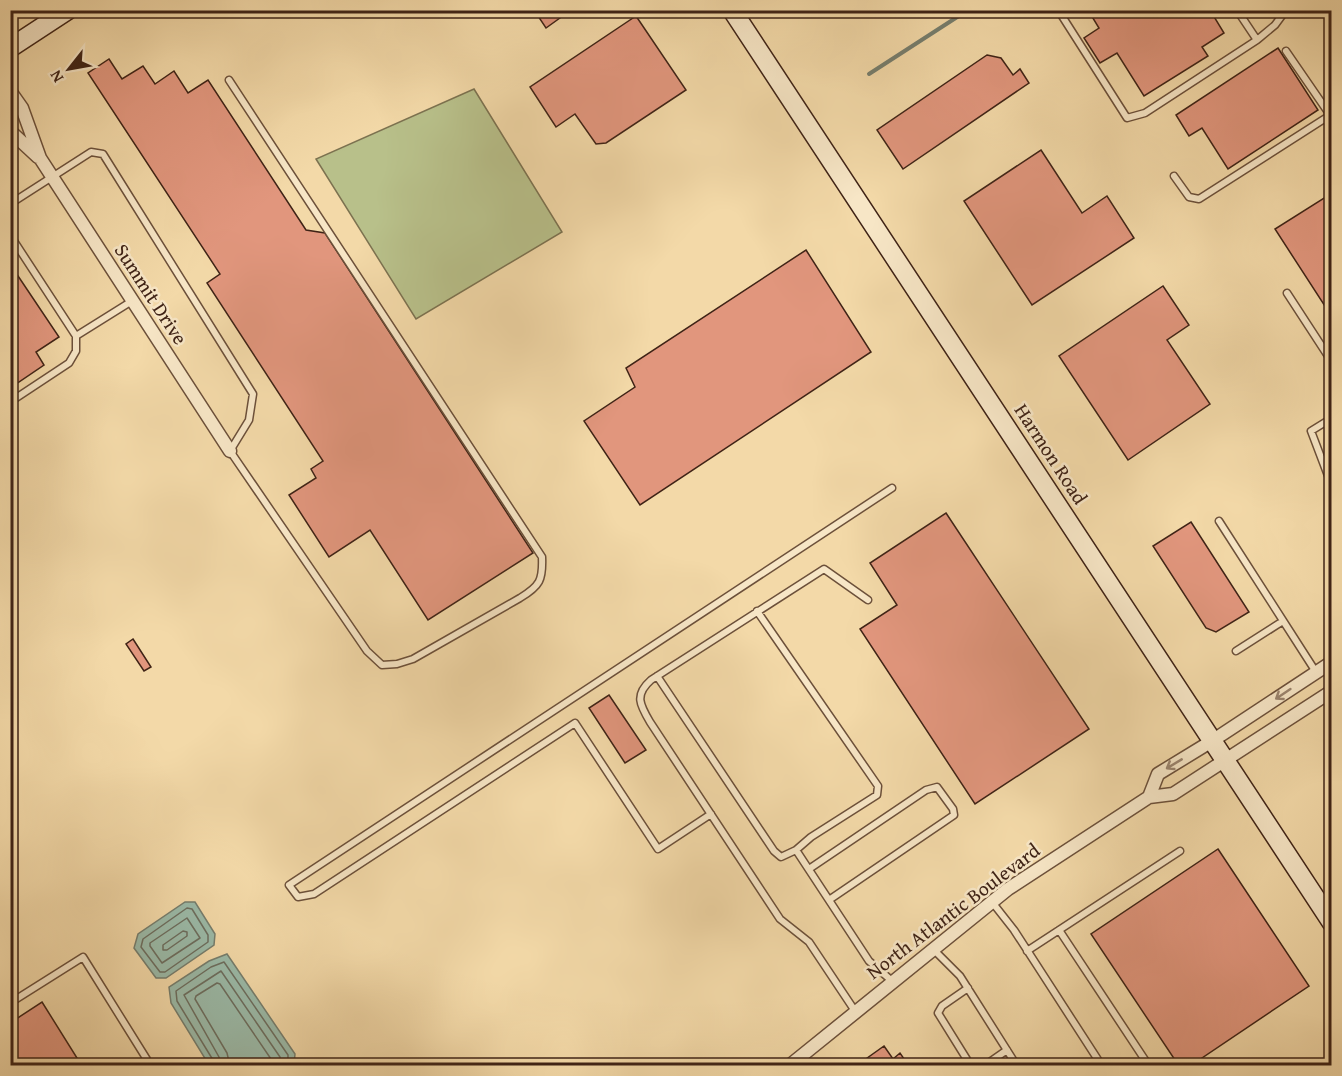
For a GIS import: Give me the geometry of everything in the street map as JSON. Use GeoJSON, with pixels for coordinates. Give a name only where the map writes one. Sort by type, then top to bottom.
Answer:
{"type":"FeatureCollection","features":[{"type":"Feature","properties":{"kind":"street"},"geometry":{"type":"LineString","coordinates":[[10,48],[68,10]]}},
{"type":"Feature","properties":{"kind":"street","name":"Harmon Road"},"geometry":{"type":"LineString","coordinates":[[732,10],[1332,923]]}},
{"type":"Feature","properties":{"kind":"street","name":"Summit Drive"},"geometry":{"type":"LineString","coordinates":[[10,91],[22,108],[40,158],[52,178],[230,451]]}},
{"type":"Feature","properties":{"kind":"street","name":"Summit Drive"},"geometry":{"type":"LineString","coordinates":[[10,131],[40,158]]}},
{"type":"Feature","properties":{"kind":"street","name":"North Atlantic Boulevard"},"geometry":{"type":"LineString","coordinates":[[1149,797],[1158,774],[1332,662]]}},
{"type":"Feature","properties":{"kind":"street","name":"North Atlantic Boulevard"},"geometry":{"type":"LineString","coordinates":[[789,1065],[992,901],[1046,863],[1149,797],[1173,794],[1226,762],[1332,691]]}},
{"type":"Feature","properties":{"kind":"lane"},"geometry":{"type":"LineString","coordinates":[[1062,10],[1062,16],[1127,118],[1145,113],[1257,40],[1275,25],[1286,10]]}},
{"type":"Feature","properties":{"kind":"lane"},"geometry":{"type":"LineString","coordinates":[[1237,10],[1257,40]]}},
{"type":"Feature","properties":{"kind":"lane"},"geometry":{"type":"LineString","coordinates":[[1174,176],[1189,197],[1199,199],[1331,115],[1286,51]]}},
{"type":"Feature","properties":{"kind":"lane"},"geometry":{"type":"LineString","coordinates":[[10,204],[91,152],[103,154],[253,394],[249,420],[230,451],[367,651],[382,665],[397,664],[413,659],[534,590],[543,576],[542,557],[229,80]]}},
{"type":"Feature","properties":{"kind":"lane"},"geometry":{"type":"LineString","coordinates":[[10,235],[76,336],[76,351],[69,363],[10,402]]}},
{"type":"Feature","properties":{"kind":"lane"},"geometry":{"type":"LineString","coordinates":[[1287,293],[1330,359],[1332,358]]}},
{"type":"Feature","properties":{"kind":"lane"},"geometry":{"type":"LineString","coordinates":[[76,336],[132,301]]}},
{"type":"Feature","properties":{"kind":"lane"},"geometry":{"type":"LineString","coordinates":[[1330,481],[1311,431],[1332,418]]}},
{"type":"Feature","properties":{"kind":"lane"},"geometry":{"type":"LineString","coordinates":[[711,814],[658,849],[575,723],[314,894],[298,897],[289,885],[892,488]]}},
{"type":"Feature","properties":{"kind":"lane"},"geometry":{"type":"LineString","coordinates":[[1219,522],[1316,672]]}},
{"type":"Feature","properties":{"kind":"lane"},"geometry":{"type":"LineString","coordinates":[[855,1011],[809,942],[780,919],[641,707],[640,696],[644,686],[657,676],[824,569],[868,600]]}},
{"type":"Feature","properties":{"kind":"lane"},"geometry":{"type":"LineString","coordinates":[[657,676],[774,851],[781,857],[796,850],[811,837],[877,795],[878,786],[756,611]]}},
{"type":"Feature","properties":{"kind":"lane"},"geometry":{"type":"LineString","coordinates":[[1236,651],[1283,621]]}},
{"type":"Feature","properties":{"kind":"lane"},"geometry":{"type":"LineString","coordinates":[[809,869],[926,790],[936,787],[953,809],[954,816],[829,900]]}},
{"type":"Feature","properties":{"kind":"lane"},"geometry":{"type":"LineString","coordinates":[[796,850],[869,961],[892,981]]}},
{"type":"Feature","properties":{"kind":"lane"},"geometry":{"type":"LineString","coordinates":[[1027,951],[1180,851]]}},
{"type":"Feature","properties":{"kind":"lane"},"geometry":{"type":"LineString","coordinates":[[992,901],[1102,1065]]}},
{"type":"Feature","properties":{"kind":"lane"},"geometry":{"type":"LineString","coordinates":[[1059,930],[1149,1065]]}},
{"type":"Feature","properties":{"kind":"lane"},"geometry":{"type":"LineString","coordinates":[[933,949],[960,976],[1017,1065]]}},
{"type":"Feature","properties":{"kind":"lane"},"geometry":{"type":"LineString","coordinates":[[10,1003],[83,957],[151,1065]]}},
{"type":"Feature","properties":{"kind":"lane"},"geometry":{"type":"LineString","coordinates":[[968,988],[942,1006],[938,1013],[971,1065]]}},
{"type":"Feature","properties":{"kind":"lane"},"geometry":{"type":"LineString","coordinates":[[984,1065],[1007,1050]]}},
{"type":"Feature","properties":{"kind":"green space"},"geometry":{"type":"Polygon","coordinates":[[[474,89],[562,232],[416,319],[316,159],[474,89]]]}},
{"type":"Feature","properties":{"kind":"water"},"geometry":{"type":"Polygon","coordinates":[[[185,902],[195,902],[215,934],[214,945],[166,978],[156,978],[134,948],[138,934],[185,902]]]}},
{"type":"Feature","properties":{"kind":"water"},"geometry":{"type":"Polygon","coordinates":[[[227,954],[295,1054],[294,1065],[209,1065],[171,1003],[169,987],[209,961],[227,954]]]}},
{"type":"Feature","properties":{"kind":"building"},"geometry":{"type":"Polygon","coordinates":[[[534,10],[571,10],[546,28],[534,10]]]}},
{"type":"Feature","properties":{"kind":"building"},"geometry":{"type":"Polygon","coordinates":[[[1088,10],[1210,10],[1224,33],[1202,47],[1208,56],[1144,96],[1117,53],[1100,63],[1084,38],[1099,28],[1088,10]]]}},
{"type":"Feature","properties":{"kind":"building"},"geometry":{"type":"Polygon","coordinates":[[[636,16],[686,90],[606,143],[596,144],[575,114],[556,127],[530,87],[636,16]]]}},
{"type":"Feature","properties":{"kind":"building"},"geometry":{"type":"Polygon","coordinates":[[[1278,48],[1318,110],[1228,169],[1202,128],[1189,136],[1176,115],[1278,48]]]}},
{"type":"Feature","properties":{"kind":"building"},"geometry":{"type":"Polygon","coordinates":[[[987,55],[1001,58],[1013,75],[1020,69],[1029,83],[903,169],[877,130],[987,55]]]}},
{"type":"Feature","properties":{"kind":"building"},"geometry":{"type":"Polygon","coordinates":[[[109,59],[122,79],[143,66],[155,84],[174,71],[188,93],[208,80],[306,230],[325,233],[533,553],[428,620],[370,530],[329,557],[289,495],[316,478],[311,469],[323,461],[207,283],[220,274],[88,73],[109,59]]]}},
{"type":"Feature","properties":{"kind":"building"},"geometry":{"type":"Polygon","coordinates":[[[1041,150],[1082,213],[1107,196],[1134,238],[1032,305],[964,201],[1041,150]]]}},
{"type":"Feature","properties":{"kind":"building"},"geometry":{"type":"Polygon","coordinates":[[[1332,193],[1332,317],[1275,229],[1332,193]]]}},
{"type":"Feature","properties":{"kind":"building"},"geometry":{"type":"Polygon","coordinates":[[[806,250],[871,352],[640,505],[584,421],[635,387],[626,368],[806,250]]]}},
{"type":"Feature","properties":{"kind":"building"},"geometry":{"type":"Polygon","coordinates":[[[10,264],[59,337],[36,352],[44,365],[10,388],[10,264]]]}},
{"type":"Feature","properties":{"kind":"building"},"geometry":{"type":"Polygon","coordinates":[[[1163,286],[1189,325],[1167,340],[1210,404],[1128,460],[1059,356],[1163,286]]]}},
{"type":"Feature","properties":{"kind":"building"},"geometry":{"type":"Polygon","coordinates":[[[946,513],[1089,729],[975,804],[860,629],[897,605],[870,563],[946,513]]]}},
{"type":"Feature","properties":{"kind":"building"},"geometry":{"type":"Polygon","coordinates":[[[1191,522],[1249,612],[1216,632],[1206,628],[1153,546],[1191,522]]]}},
{"type":"Feature","properties":{"kind":"building"},"geometry":{"type":"Polygon","coordinates":[[[133,639],[151,667],[144,671],[126,644],[133,639]]]}},
{"type":"Feature","properties":{"kind":"building"},"geometry":{"type":"Polygon","coordinates":[[[609,695],[646,750],[625,763],[589,708],[609,695]]]}},
{"type":"Feature","properties":{"kind":"building"},"geometry":{"type":"Polygon","coordinates":[[[1218,849],[1309,986],[1190,1066],[1179,1066],[1091,934],[1218,849]]]}},
{"type":"Feature","properties":{"kind":"building"},"geometry":{"type":"Polygon","coordinates":[[[42,1002],[82,1066],[10,1066],[10,1023],[42,1002]]]}},
{"type":"Feature","properties":{"kind":"building"},"geometry":{"type":"Polygon","coordinates":[[[884,1046],[893,1059],[900,1053],[909,1066],[856,1066],[884,1046]]]}},
{"type":"Feature","properties":{"kind":"waterway"},"geometry":{"type":"LineString","coordinates":[[869,74],[968,10]]}}]}
